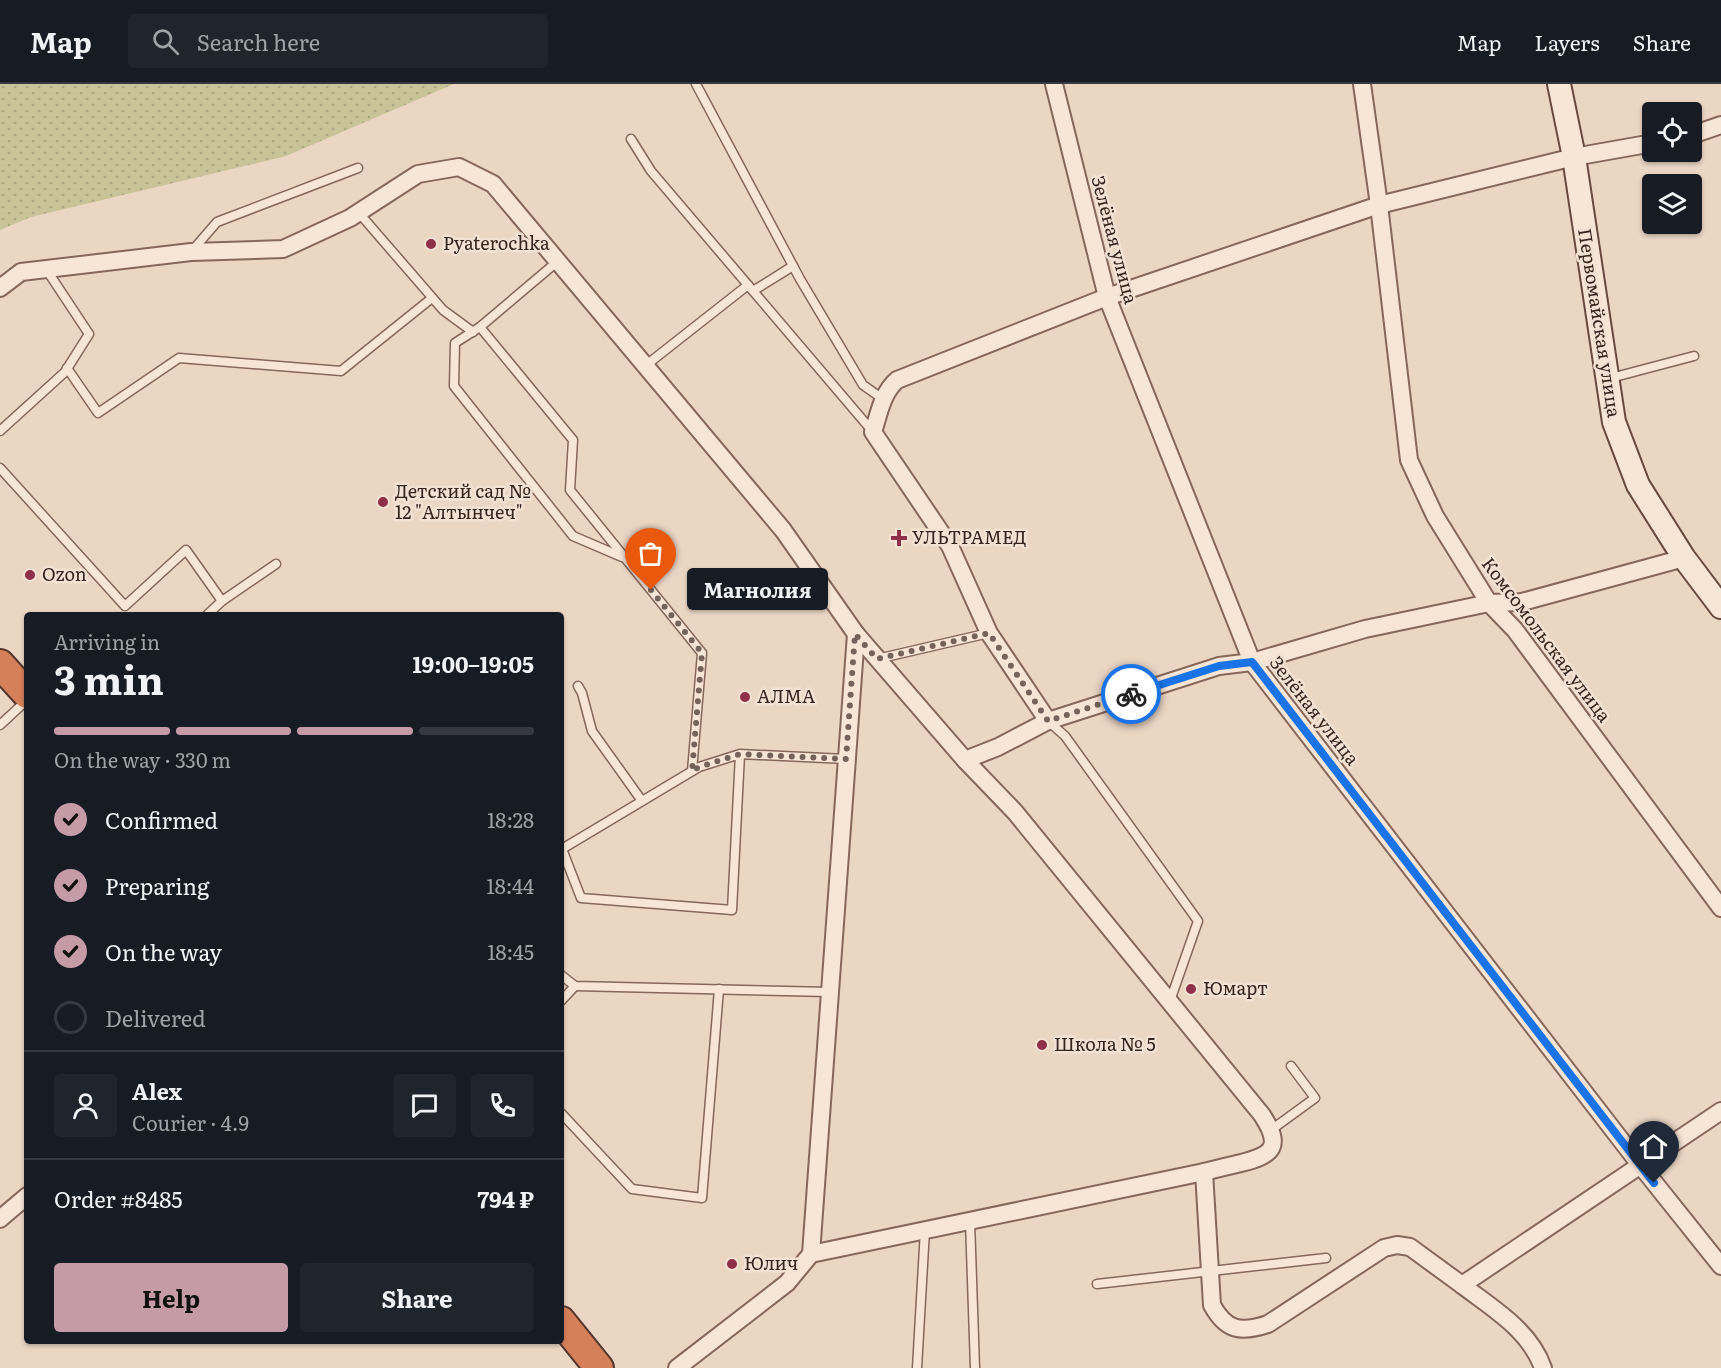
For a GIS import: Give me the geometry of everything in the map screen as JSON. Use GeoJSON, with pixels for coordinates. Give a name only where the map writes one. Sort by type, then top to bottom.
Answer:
{"type":"FeatureCollection","features":[{"type":"Feature","properties":{"kind":"highway"},"geometry":{"type":"LineString","coordinates":[[0,664],[24,691]]}},
{"type":"Feature","properties":{"kind":"highway"},"geometry":{"type":"LineString","coordinates":[[564,1325],[599,1368]]}},
{"type":"Feature","properties":{"kind":"street","name":"Зелёная улица"},"geometry":{"type":"LineString","coordinates":[[1054,84],[1107,297],[1252,662],[1641,1166],[1721,1266]]}},
{"type":"Feature","properties":{"kind":"street","name":"Комсомольская улица"},"geometry":{"type":"LineString","coordinates":[[1362,84],[1379,205],[1409,460],[1435,516],[1489,603],[1515,630],[1721,908]]}},
{"type":"Feature","properties":{"kind":"street","name":"Первомайская улица"},"geometry":{"type":"LineString","coordinates":[[1559,84],[1574,157],[1614,422],[1638,485],[1684,558],[1721,607]]}},
{"type":"Feature","properties":{"kind":"street"},"geometry":{"type":"LineString","coordinates":[[1702,132],[1721,125]]}},
{"type":"Feature","properties":{"kind":"street"},"geometry":{"type":"LineString","coordinates":[[1048,721],[989,633],[950,546],[873,432],[883,399],[890,386],[897,380],[1107,297],[1379,205],[1574,157],[1642,145]]}},
{"type":"Feature","properties":{"kind":"street"},"geometry":{"type":"LineString","coordinates":[[0,288],[21,272],[46,268],[191,252],[283,249],[359,213],[418,174],[459,167],[493,184],[783,530],[855,634],[965,760],[1015,812],[1271,1130],[1273,1141],[1270,1150],[1262,1158],[811,1254]]}},
{"type":"Feature","properties":{"kind":"street"},"geometry":{"type":"LineString","coordinates":[[965,760],[998,747],[1048,721],[1219,666],[1252,662],[1365,629],[1489,603],[1521,602],[1684,558]]}},
{"type":"Feature","properties":{"kind":"street"},"geometry":{"type":"LineString","coordinates":[[677,1368],[788,1283],[811,1254],[855,634]]}},
{"type":"Feature","properties":{"kind":"street"},"geometry":{"type":"LineString","coordinates":[[1462,1285],[1721,1111]]}},
{"type":"Feature","properties":{"kind":"street"},"geometry":{"type":"LineString","coordinates":[[1204,1172],[1212,1305],[1220,1319],[1236,1329],[1252,1329],[1268,1324],[1384,1248],[1397,1245],[1410,1247],[1515,1325],[1538,1352],[1543,1368]]}},
{"type":"Feature","properties":{"kind":"street"},"geometry":{"type":"LineString","coordinates":[[0,1219],[24,1199]]}},
{"type":"Feature","properties":{"kind":"lane"},"geometry":{"type":"LineString","coordinates":[[696,84],[793,266],[863,385],[883,399]]}},
{"type":"Feature","properties":{"kind":"lane"},"geometry":{"type":"LineString","coordinates":[[631,139],[651,171],[873,432]]}},
{"type":"Feature","properties":{"kind":"lane"},"geometry":{"type":"LineString","coordinates":[[191,252],[217,222],[358,168]]}},
{"type":"Feature","properties":{"kind":"lane"},"geometry":{"type":"LineString","coordinates":[[359,213],[443,310],[476,329],[573,440],[570,490],[702,653],[692,771]]}},
{"type":"Feature","properties":{"kind":"lane"},"geometry":{"type":"LineString","coordinates":[[558,261],[476,329],[455,343],[454,386],[573,536],[625,559]]}},
{"type":"Feature","properties":{"kind":"lane"},"geometry":{"type":"LineString","coordinates":[[645,366],[750,288],[793,266]]}},
{"type":"Feature","properties":{"kind":"lane"},"geometry":{"type":"LineString","coordinates":[[0,431],[67,368],[89,334],[46,268]]}},
{"type":"Feature","properties":{"kind":"lane"},"geometry":{"type":"LineString","coordinates":[[67,368],[98,413],[179,358],[341,371],[432,298]]}},
{"type":"Feature","properties":{"kind":"lane"},"geometry":{"type":"LineString","coordinates":[[1607,379],[1694,356]]}},
{"type":"Feature","properties":{"kind":"lane"},"geometry":{"type":"LineString","coordinates":[[0,468],[125,606],[186,550],[222,601]]}},
{"type":"Feature","properties":{"kind":"lane"},"geometry":{"type":"LineString","coordinates":[[210,612],[222,601],[276,564]]}},
{"type":"Feature","properties":{"kind":"lane"},"geometry":{"type":"LineString","coordinates":[[877,659],[989,633]]}},
{"type":"Feature","properties":{"kind":"lane"},"geometry":{"type":"LineString","coordinates":[[578,686],[592,731],[642,801]]}},
{"type":"Feature","properties":{"kind":"lane"},"geometry":{"type":"LineString","coordinates":[[0,725],[24,703]]}},
{"type":"Feature","properties":{"kind":"lane"},"geometry":{"type":"LineString","coordinates":[[1048,721],[1065,736],[1198,921],[1170,1002]]}},
{"type":"Feature","properties":{"kind":"lane"},"geometry":{"type":"LineString","coordinates":[[564,854],[581,898],[732,910],[740,754]]}},
{"type":"Feature","properties":{"kind":"lane"},"geometry":{"type":"LineString","coordinates":[[564,848],[699,767],[740,754],[846,759]]}},
{"type":"Feature","properties":{"kind":"lane"},"geometry":{"type":"LineString","coordinates":[[564,977],[575,986],[830,992]]}},
{"type":"Feature","properties":{"kind":"lane"},"geometry":{"type":"LineString","coordinates":[[564,998],[575,986]]}},
{"type":"Feature","properties":{"kind":"lane"},"geometry":{"type":"LineString","coordinates":[[564,1116],[632,1189],[702,1198],[719,989]]}},
{"type":"Feature","properties":{"kind":"lane"},"geometry":{"type":"LineString","coordinates":[[1271,1130],[1315,1098],[1291,1066]]}},
{"type":"Feature","properties":{"kind":"lane"},"geometry":{"type":"LineString","coordinates":[[970,1221],[975,1368]]}},
{"type":"Feature","properties":{"kind":"lane"},"geometry":{"type":"LineString","coordinates":[[917,1368],[925,1230]]}},
{"type":"Feature","properties":{"kind":"lane"},"geometry":{"type":"LineString","coordinates":[[1097,1284],[1326,1258]]}},
{"type":"Feature","properties":{"kind":"shaded area"},"geometry":{"type":"Polygon","coordinates":[[[0,84],[454,84],[286,156],[31,217],[0,230],[0,84]]]}},
{"type":"Feature","properties":{"kind":"way so far"},"geometry":{"type":"LineString","coordinates":[[651,590],[702,653],[692,771],[740,754],[846,759],[855,634],[877,659],[989,633],[1048,721],[1131,694]]}},
{"type":"Feature","properties":{"kind":"place","name":"Pyaterochka"},"geometry":{"type":"Point","coordinates":[431,244]}},
{"type":"Feature","properties":{"kind":"place","name":"Детский сад № 12 \"Алтынчеч\""},"geometry":{"type":"Point","coordinates":[383,502]}},
{"type":"Feature","properties":{"kind":"place","name":"УЛЬТРАМЕД"},"geometry":{"type":"Point","coordinates":[899,538]}},
{"type":"Feature","properties":{"kind":"place","name":"Ozon"},"geometry":{"type":"Point","coordinates":[30,575]}},
{"type":"Feature","properties":{"kind":"place","name":"Магнолия"},"geometry":{"type":"Point","coordinates":[651,590]}},
{"type":"Feature","properties":{"kind":"place","name":"АЛМА"},"geometry":{"type":"Point","coordinates":[745,697]}},
{"type":"Feature","properties":{"kind":"place","name":"Юмарт"},"geometry":{"type":"Point","coordinates":[1191,989]}},
{"type":"Feature","properties":{"kind":"place","name":"Школа № 5"},"geometry":{"type":"Point","coordinates":[1042,1045]}},
{"type":"Feature","properties":{"kind":"place","name":"Юлич"},"geometry":{"type":"Point","coordinates":[732,1264]}},
{"type":"Feature","properties":{"kind":"route"},"geometry":{"type":"LineString","coordinates":[[1131,694],[1219,666],[1252,662],[1654,1183]]}}]}
